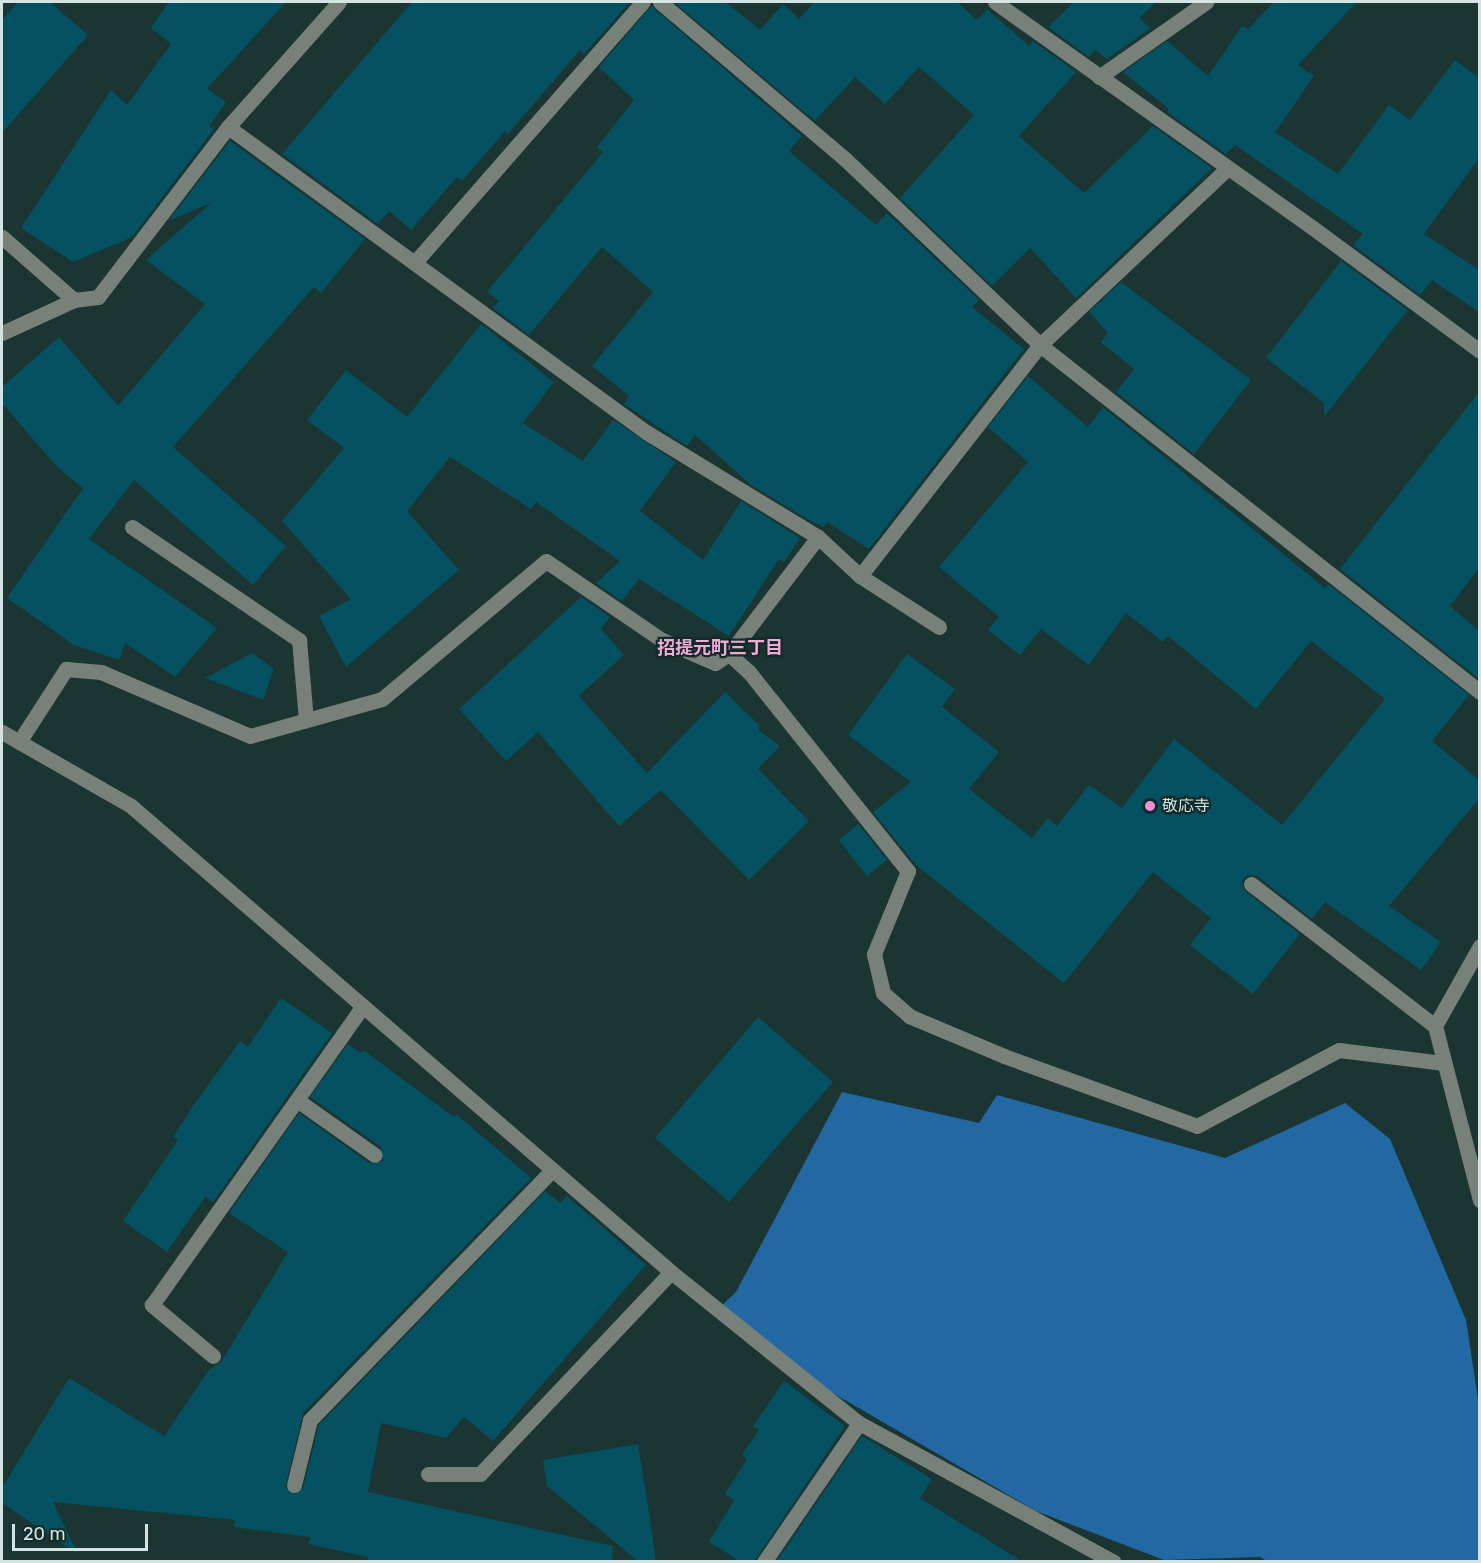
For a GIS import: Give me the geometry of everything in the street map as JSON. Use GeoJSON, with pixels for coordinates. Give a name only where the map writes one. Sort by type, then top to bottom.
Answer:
{"type":"FeatureCollection","features":[{"type":"Feature","properties":{"kind":"street"},"geometry":{"type":"LineString","coordinates":[[2,333],[74,300],[98,297],[228,127],[339,2]]}},
{"type":"Feature","properties":{"kind":"street"},"geometry":{"type":"LineString","coordinates":[[416,261],[643,2]]}},
{"type":"Feature","properties":{"kind":"street"},"geometry":{"type":"LineString","coordinates":[[660,2],[845,159],[1040,345],[1479,692]]}},
{"type":"Feature","properties":{"kind":"street"},"geometry":{"type":"LineString","coordinates":[[995,2],[1479,351]]}},
{"type":"Feature","properties":{"kind":"street"},"geometry":{"type":"LineString","coordinates":[[1099,77],[1206,2]]}},
{"type":"Feature","properties":{"kind":"street"},"geometry":{"type":"LineString","coordinates":[[228,127],[416,261],[646,432],[818,537],[860,576],[939,627]]}},
{"type":"Feature","properties":{"kind":"street"},"geometry":{"type":"LineString","coordinates":[[860,576],[1040,345],[1228,168]]}},
{"type":"Feature","properties":{"kind":"street"},"geometry":{"type":"LineString","coordinates":[[2,237],[74,300]]}},
{"type":"Feature","properties":{"kind":"street"},"geometry":{"type":"LineString","coordinates":[[132,527],[299,640],[306,720]]}},
{"type":"Feature","properties":{"kind":"street"},"geometry":{"type":"LineString","coordinates":[[19,742],[66,669],[101,672],[250,736],[382,699],[546,561],[662,639],[715,663],[729,654],[818,537]]}},
{"type":"Feature","properties":{"kind":"street"},"geometry":{"type":"LineString","coordinates":[[729,654],[749,672],[908,871],[874,954],[883,993],[909,1017],[1197,1126],[1339,1050],[1444,1063]]}},
{"type":"Feature","properties":{"kind":"street"},"geometry":{"type":"LineString","coordinates":[[2,732],[131,806],[671,1272],[859,1423],[1114,1562]]}},
{"type":"Feature","properties":{"kind":"street"},"geometry":{"type":"LineString","coordinates":[[1251,884],[1435,1026],[1479,1200]]}},
{"type":"Feature","properties":{"kind":"street"},"geometry":{"type":"LineString","coordinates":[[1435,1026],[1479,946]]}},
{"type":"Feature","properties":{"kind":"street"},"geometry":{"type":"LineString","coordinates":[[213,1356],[152,1305],[363,1006]]}},
{"type":"Feature","properties":{"kind":"street"},"geometry":{"type":"LineString","coordinates":[[297,1100],[375,1155]]}},
{"type":"Feature","properties":{"kind":"street"},"geometry":{"type":"LineString","coordinates":[[294,1485],[310,1420],[552,1170]]}},
{"type":"Feature","properties":{"kind":"street"},"geometry":{"type":"LineString","coordinates":[[428,1474],[480,1474],[671,1272]]}},
{"type":"Feature","properties":{"kind":"street"},"geometry":{"type":"LineString","coordinates":[[764,1562],[859,1423]]}},
{"type":"Feature","properties":{"kind":"water"},"geometry":{"type":"Polygon","coordinates":[[[842,1092],[979,1123],[997,1095],[1225,1158],[1345,1103],[1390,1139],[1466,1320],[1479,1406],[1479,1561],[1269,1562],[1260,1557],[1164,1560],[1036,1511],[807,1378],[714,1313],[736,1292],[842,1092]]]}},
{"type":"Feature","properties":{"kind":"building"},"geometry":{"type":"Polygon","coordinates":[[[18,2],[50,2],[88,35],[2,133],[2,20],[18,2]]]}},
{"type":"Feature","properties":{"kind":"building"},"geometry":{"type":"Polygon","coordinates":[[[169,2],[286,2],[207,89],[226,102],[209,126],[214,129],[132,237],[73,262],[21,228],[111,90],[127,105],[171,44],[151,28],[169,2]]]}},
{"type":"Feature","properties":{"kind":"building"},"geometry":{"type":"Polygon","coordinates":[[[412,2],[630,2],[584,54],[580,50],[508,134],[505,131],[462,181],[457,177],[411,230],[389,211],[378,224],[282,154],[412,2]]]}},
{"type":"Feature","properties":{"kind":"building"},"geometry":{"type":"Polygon","coordinates":[[[674,2],[726,2],[760,30],[783,4],[799,19],[814,2],[957,2],[977,20],[987,9],[1029,46],[1033,41],[1076,72],[1019,136],[1084,193],[1153,126],[1212,168],[1076,298],[1030,248],[992,286],[900,198],[974,115],[919,67],[885,104],[855,77],[815,121],[674,2]]]}},
{"type":"Feature","properties":{"kind":"building"},"geometry":{"type":"Polygon","coordinates":[[[1074,2],[1156,2],[1139,18],[1151,28],[1107,59],[1095,50],[1089,57],[1048,27],[1074,2]]]}},
{"type":"Feature","properties":{"kind":"building"},"geometry":{"type":"Polygon","coordinates":[[[1274,2],[1357,2],[1298,65],[1314,76],[1275,132],[1338,174],[1389,105],[1410,120],[1455,60],[1479,78],[1479,158],[1424,234],[1479,270],[1479,312],[1432,280],[1420,295],[1353,245],[1363,234],[1235,145],[1226,154],[1167,112],[1169,109],[1123,72],[1167,41],[1208,76],[1242,26],[1248,29],[1274,2]]]}},
{"type":"Feature","properties":{"kind":"building"},"geometry":{"type":"Polygon","coordinates":[[[651,6],[802,136],[789,151],[876,225],[887,213],[979,300],[972,307],[1024,349],[869,549],[827,522],[824,527],[811,521],[751,485],[695,435],[687,446],[624,404],[629,396],[592,366],[653,292],[602,247],[529,335],[493,308],[499,301],[487,292],[603,152],[597,147],[634,100],[599,67],[651,6]]]}},
{"type":"Feature","properties":{"kind":"building"},"geometry":{"type":"Polygon","coordinates":[[[230,141],[365,239],[321,293],[314,287],[173,447],[286,546],[253,585],[134,480],[89,539],[217,628],[175,677],[125,643],[119,660],[74,645],[7,598],[83,488],[57,467],[2,403],[2,387],[59,337],[118,406],[205,304],[146,260],[211,203],[168,221],[230,141]]]}},
{"type":"Feature","properties":{"kind":"building"},"geometry":{"type":"Polygon","coordinates":[[[1341,261],[1408,310],[1324,417],[1324,403],[1266,358],[1341,261]]]}},
{"type":"Feature","properties":{"kind":"building"},"geometry":{"type":"Polygon","coordinates":[[[1121,282],[1251,380],[1194,454],[1116,392],[1134,369],[1101,342],[1108,333],[1089,312],[1121,282]]]}},
{"type":"Feature","properties":{"kind":"building"},"geometry":{"type":"Polygon","coordinates":[[[481,324],[554,382],[523,423],[583,461],[613,420],[676,462],[640,511],[703,560],[741,501],[800,538],[784,562],[779,559],[729,636],[639,579],[622,601],[596,583],[620,561],[536,502],[531,509],[450,457],[407,511],[459,570],[346,667],[319,616],[351,599],[282,521],[344,448],[307,420],[346,370],[407,417],[481,324]]]}},
{"type":"Feature","properties":{"kind":"building"},"geometry":{"type":"Polygon","coordinates":[[[1028,376],[1088,427],[1103,407],[1325,588],[1328,584],[1469,695],[1432,741],[1479,780],[1479,799],[1389,906],[1441,942],[1421,970],[1325,902],[1312,919],[1257,876],[1248,875],[1241,882],[1245,891],[1300,934],[1253,994],[1190,945],[1211,918],[1153,872],[1064,983],[916,865],[873,812],[911,782],[848,735],[907,654],[955,689],[942,707],[999,752],[969,789],[1032,838],[1048,818],[1057,826],[1089,785],[1122,808],[1174,739],[1282,825],[1385,699],[1311,641],[1256,709],[1168,636],[1163,642],[1126,613],[1089,665],[1041,629],[1020,655],[988,630],[999,617],[939,567],[1028,462],[988,427],[1028,376]]]}},
{"type":"Feature","properties":{"kind":"building"},"geometry":{"type":"Polygon","coordinates":[[[1479,392],[1479,568],[1450,606],[1479,631],[1479,679],[1340,569],[1479,392]]]}},
{"type":"Feature","properties":{"kind":"building"},"geometry":{"type":"Polygon","coordinates":[[[581,597],[610,617],[601,629],[624,655],[579,696],[647,773],[725,692],[760,726],[758,730],[780,746],[758,769],[809,821],[749,880],[661,790],[619,826],[538,732],[506,761],[459,709],[581,597]]]}},
{"type":"Feature","properties":{"kind":"building"},"geometry":{"type":"Polygon","coordinates":[[[252,653],[274,669],[263,700],[205,678],[252,653]]]}},
{"type":"Feature","properties":{"kind":"building"},"geometry":{"type":"Polygon","coordinates":[[[858,824],[887,860],[867,876],[839,840],[858,824]]]}},
{"type":"Feature","properties":{"kind":"building"},"geometry":{"type":"Polygon","coordinates":[[[281,998],[332,1033],[213,1202],[205,1197],[167,1252],[123,1221],[178,1140],[173,1137],[193,1106],[240,1041],[248,1047],[281,998]]]}},
{"type":"Feature","properties":{"kind":"building"},"geometry":{"type":"Polygon","coordinates":[[[758,1017],[833,1082],[729,1202],[655,1138],[758,1017]]]}},
{"type":"Feature","properties":{"kind":"building"},"geometry":{"type":"Polygon","coordinates":[[[348,1044],[361,1053],[363,1050],[454,1117],[456,1114],[531,1178],[303,1413],[285,1488],[296,1494],[303,1488],[319,1425],[545,1191],[560,1203],[567,1196],[646,1265],[493,1441],[464,1417],[446,1438],[381,1423],[368,1492],[613,1546],[612,1562],[367,1562],[368,1557],[308,1544],[310,1537],[234,1527],[235,1520],[53,1502],[78,1554],[2,1503],[2,1488],[69,1378],[164,1436],[209,1370],[221,1362],[288,1252],[229,1213],[299,1113],[369,1163],[383,1161],[381,1147],[310,1097],[348,1044]]]}},
{"type":"Feature","properties":{"kind":"building"},"geometry":{"type":"Polygon","coordinates":[[[784,1381],[845,1426],[754,1562],[741,1562],[709,1542],[734,1500],[725,1494],[747,1459],[742,1455],[759,1430],[753,1426],[784,1381]]]}},
{"type":"Feature","properties":{"kind":"building"},"geometry":{"type":"Polygon","coordinates":[[[862,1436],[932,1479],[920,1498],[1023,1562],[776,1562],[862,1436]]]}},
{"type":"Feature","properties":{"kind":"building"},"geometry":{"type":"Polygon","coordinates":[[[638,1444],[656,1562],[639,1562],[547,1486],[543,1460],[638,1444]]]}},
{"type":"Feature","properties":{"kind":"place","name":"敬応寺"},"geometry":{"type":"Point","coordinates":[1150,806]}},
{"type":"Feature","properties":{"kind":"district","name":"招提元町三丁目"},"geometry":{"type":"Point","coordinates":[720,648]}}]}
